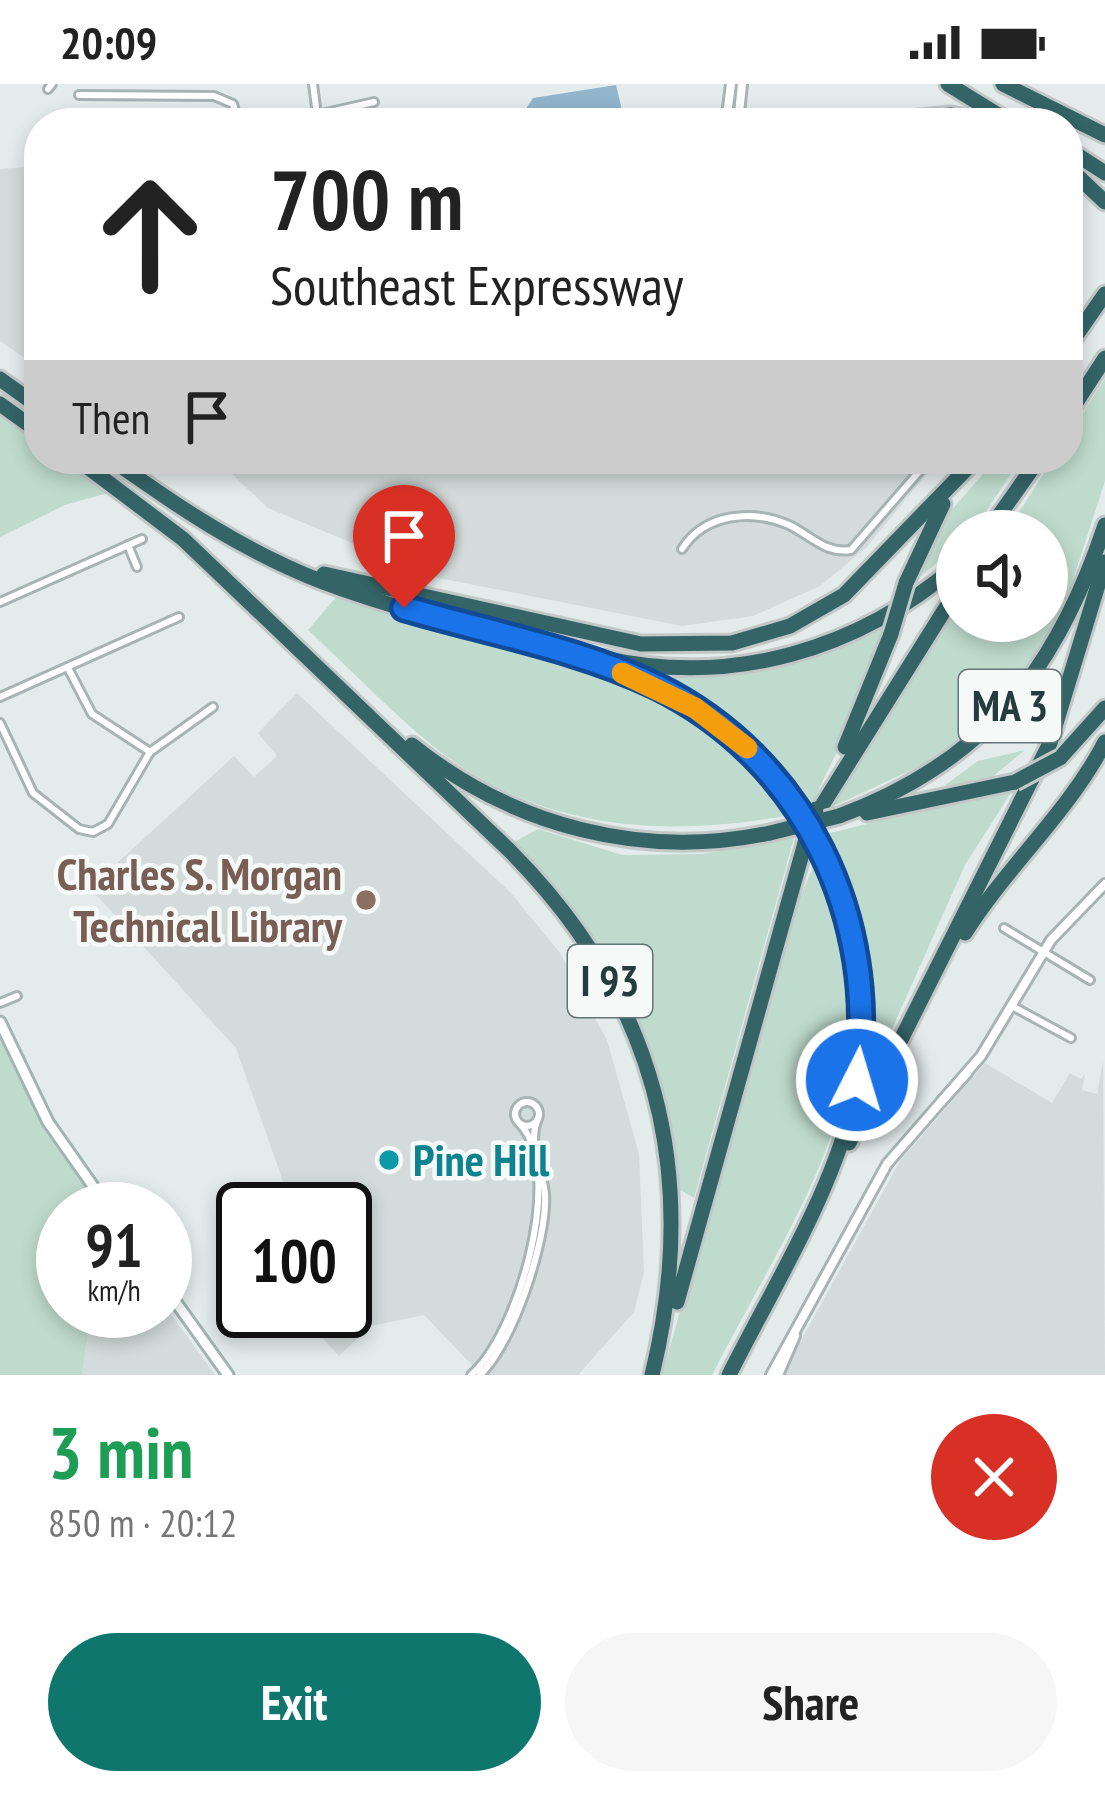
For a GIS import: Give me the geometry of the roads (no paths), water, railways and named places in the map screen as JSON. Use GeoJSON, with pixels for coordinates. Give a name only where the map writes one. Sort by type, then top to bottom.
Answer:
{"type":"FeatureCollection","features":[{"type":"Feature","properties":{"kind":"highway"},"geometry":{"type":"LineString","coordinates":[[948,84],[987,108]]}},
{"type":"Feature","properties":{"kind":"highway"},"geometry":{"type":"LineString","coordinates":[[968,84],[1005,108]]}},
{"type":"Feature","properties":{"kind":"highway"},"geometry":{"type":"LineString","coordinates":[[1012,87],[1055,108]]}},
{"type":"Feature","properties":{"kind":"highway"},"geometry":{"type":"LineString","coordinates":[[1051,106],[1057,108]]}},
{"type":"Feature","properties":{"kind":"highway"},"geometry":{"type":"LineString","coordinates":[[1083,174],[1105,198]]}},
{"type":"Feature","properties":{"kind":"highway"},"geometry":{"type":"LineString","coordinates":[[1083,328],[1105,294]]}},
{"type":"Feature","properties":{"kind":"highway"},"geometry":{"type":"LineString","coordinates":[[1083,336],[1105,313]]}},
{"type":"Feature","properties":{"kind":"highway"},"geometry":{"type":"LineString","coordinates":[[1083,392],[1105,358]]}},
{"type":"Feature","properties":{"kind":"highway","name":"I 93"},"geometry":{"type":"LineString","coordinates":[[97,474],[172,530],[334,684],[538,880],[584,938],[625,1011],[654,1090],[671,1183],[672,1276],[654,1375]]}},
{"type":"Feature","properties":{"kind":"highway"},"geometry":{"type":"LineString","coordinates":[[133,474],[218,532],[293,570],[639,679],[713,720],[777,781],[824,852],[857,953],[862,1038],[848,1120],[804,1225]]}},
{"type":"Feature","properties":{"kind":"highway"},"geometry":{"type":"LineString","coordinates":[[293,570],[640,644],[724,645],[790,626],[844,595],[962,474]]}},
{"type":"Feature","properties":{"kind":"highway"},"geometry":{"type":"LineString","coordinates":[[817,810],[871,695],[906,583],[933,521],[966,474]]}},
{"type":"Feature","properties":{"kind":"highway"},"geometry":{"type":"LineString","coordinates":[[1004,510],[1029,474]]}},
{"type":"Feature","properties":{"kind":"highway","name":"MA 3"},"geometry":{"type":"LineString","coordinates":[[334,684],[461,781],[548,821],[664,842],[770,833],[803,835],[944,764],[1008,708],[1063,629],[1105,525]]}},
{"type":"Feature","properties":{"kind":"highway"},"geometry":{"type":"LineString","coordinates":[[729,1375],[1054,733],[1105,562]]}},
{"type":"Feature","properties":{"kind":"highway"},"geometry":{"type":"LineString","coordinates":[[530,645],[673,668],[767,661],[867,627],[936,579]]}},
{"type":"Feature","properties":{"kind":"highway"},"geometry":{"type":"LineString","coordinates":[[654,1375],[803,835],[936,623]]}},
{"type":"Feature","properties":{"kind":"highway"},"geometry":{"type":"LineString","coordinates":[[840,818],[1015,782],[1060,758],[1105,708]]}},
{"type":"Feature","properties":{"kind":"highway"},"geometry":{"type":"LineString","coordinates":[[926,990],[994,888],[1074,794],[1105,742]]}},
{"type":"Feature","properties":{"kind":"main road"},"geometry":{"type":"LineString","coordinates":[[0,1022],[43,1114],[90,1182]]}},
{"type":"Feature","properties":{"kind":"main road"},"geometry":{"type":"LineString","coordinates":[[192,1325],[228,1375]]}},
{"type":"Feature","properties":{"kind":"street"},"geometry":{"type":"LineString","coordinates":[[79,94],[214,96],[233,108]]}},
{"type":"Feature","properties":{"kind":"street"},"geometry":{"type":"LineString","coordinates":[[347,108],[374,102]]}},
{"type":"Feature","properties":{"kind":"street"},"geometry":{"type":"LineString","coordinates":[[682,549],[702,528],[743,515],[786,524],[832,550],[851,550],[917,474]]}},
{"type":"Feature","properties":{"kind":"street"},"geometry":{"type":"LineString","coordinates":[[0,602],[142,539]]}},
{"type":"Feature","properties":{"kind":"street"},"geometry":{"type":"LineString","coordinates":[[128,545],[137,567]]}},
{"type":"Feature","properties":{"kind":"street"},"geometry":{"type":"LineString","coordinates":[[0,697],[179,617]]}},
{"type":"Feature","properties":{"kind":"street"},"geometry":{"type":"LineString","coordinates":[[67,667],[92,714],[150,752]]}},
{"type":"Feature","properties":{"kind":"street"},"geometry":{"type":"LineString","coordinates":[[0,723],[31,790],[86,832],[106,826],[150,752],[213,707]]}},
{"type":"Feature","properties":{"kind":"street"},"geometry":{"type":"LineString","coordinates":[[775,1375],[880,1174],[967,1072],[1044,951],[1105,884]]}},
{"type":"Feature","properties":{"kind":"street"},"geometry":{"type":"LineString","coordinates":[[1004,928],[1090,980]]}},
{"type":"Feature","properties":{"kind":"street"},"geometry":{"type":"LineString","coordinates":[[0,1003],[17,996]]}},
{"type":"Feature","properties":{"kind":"street"},"geometry":{"type":"LineString","coordinates":[[1012,1006],[1071,1038]]}},
{"type":"Feature","properties":{"kind":"street"},"geometry":{"type":"LineString","coordinates":[[471,1375],[503,1333],[537,1225],[538,1189],[527,1132],[515,1112],[525,1102],[536,1106],[533,1132],[545,1194],[543,1226],[507,1340],[480,1375]]}},
{"type":"Feature","properties":{"kind":"street"},"geometry":{"type":"LineString","coordinates":[[520,1124],[537,1121]]}},
{"type":"Feature","properties":{"kind":"water"},"geometry":{"type":"Polygon","coordinates":[[[616,85],[621,108],[527,108],[533,98],[616,85]]]}},
{"type":"Feature","properties":{"kind":"place","name":"Charles S. Morgan Technical Library"},"geometry":{"type":"Point","coordinates":[366,900]}},
{"type":"Feature","properties":{"kind":"place","name":"Pine Hill"},"geometry":{"type":"Point","coordinates":[389,1160]}}]}
